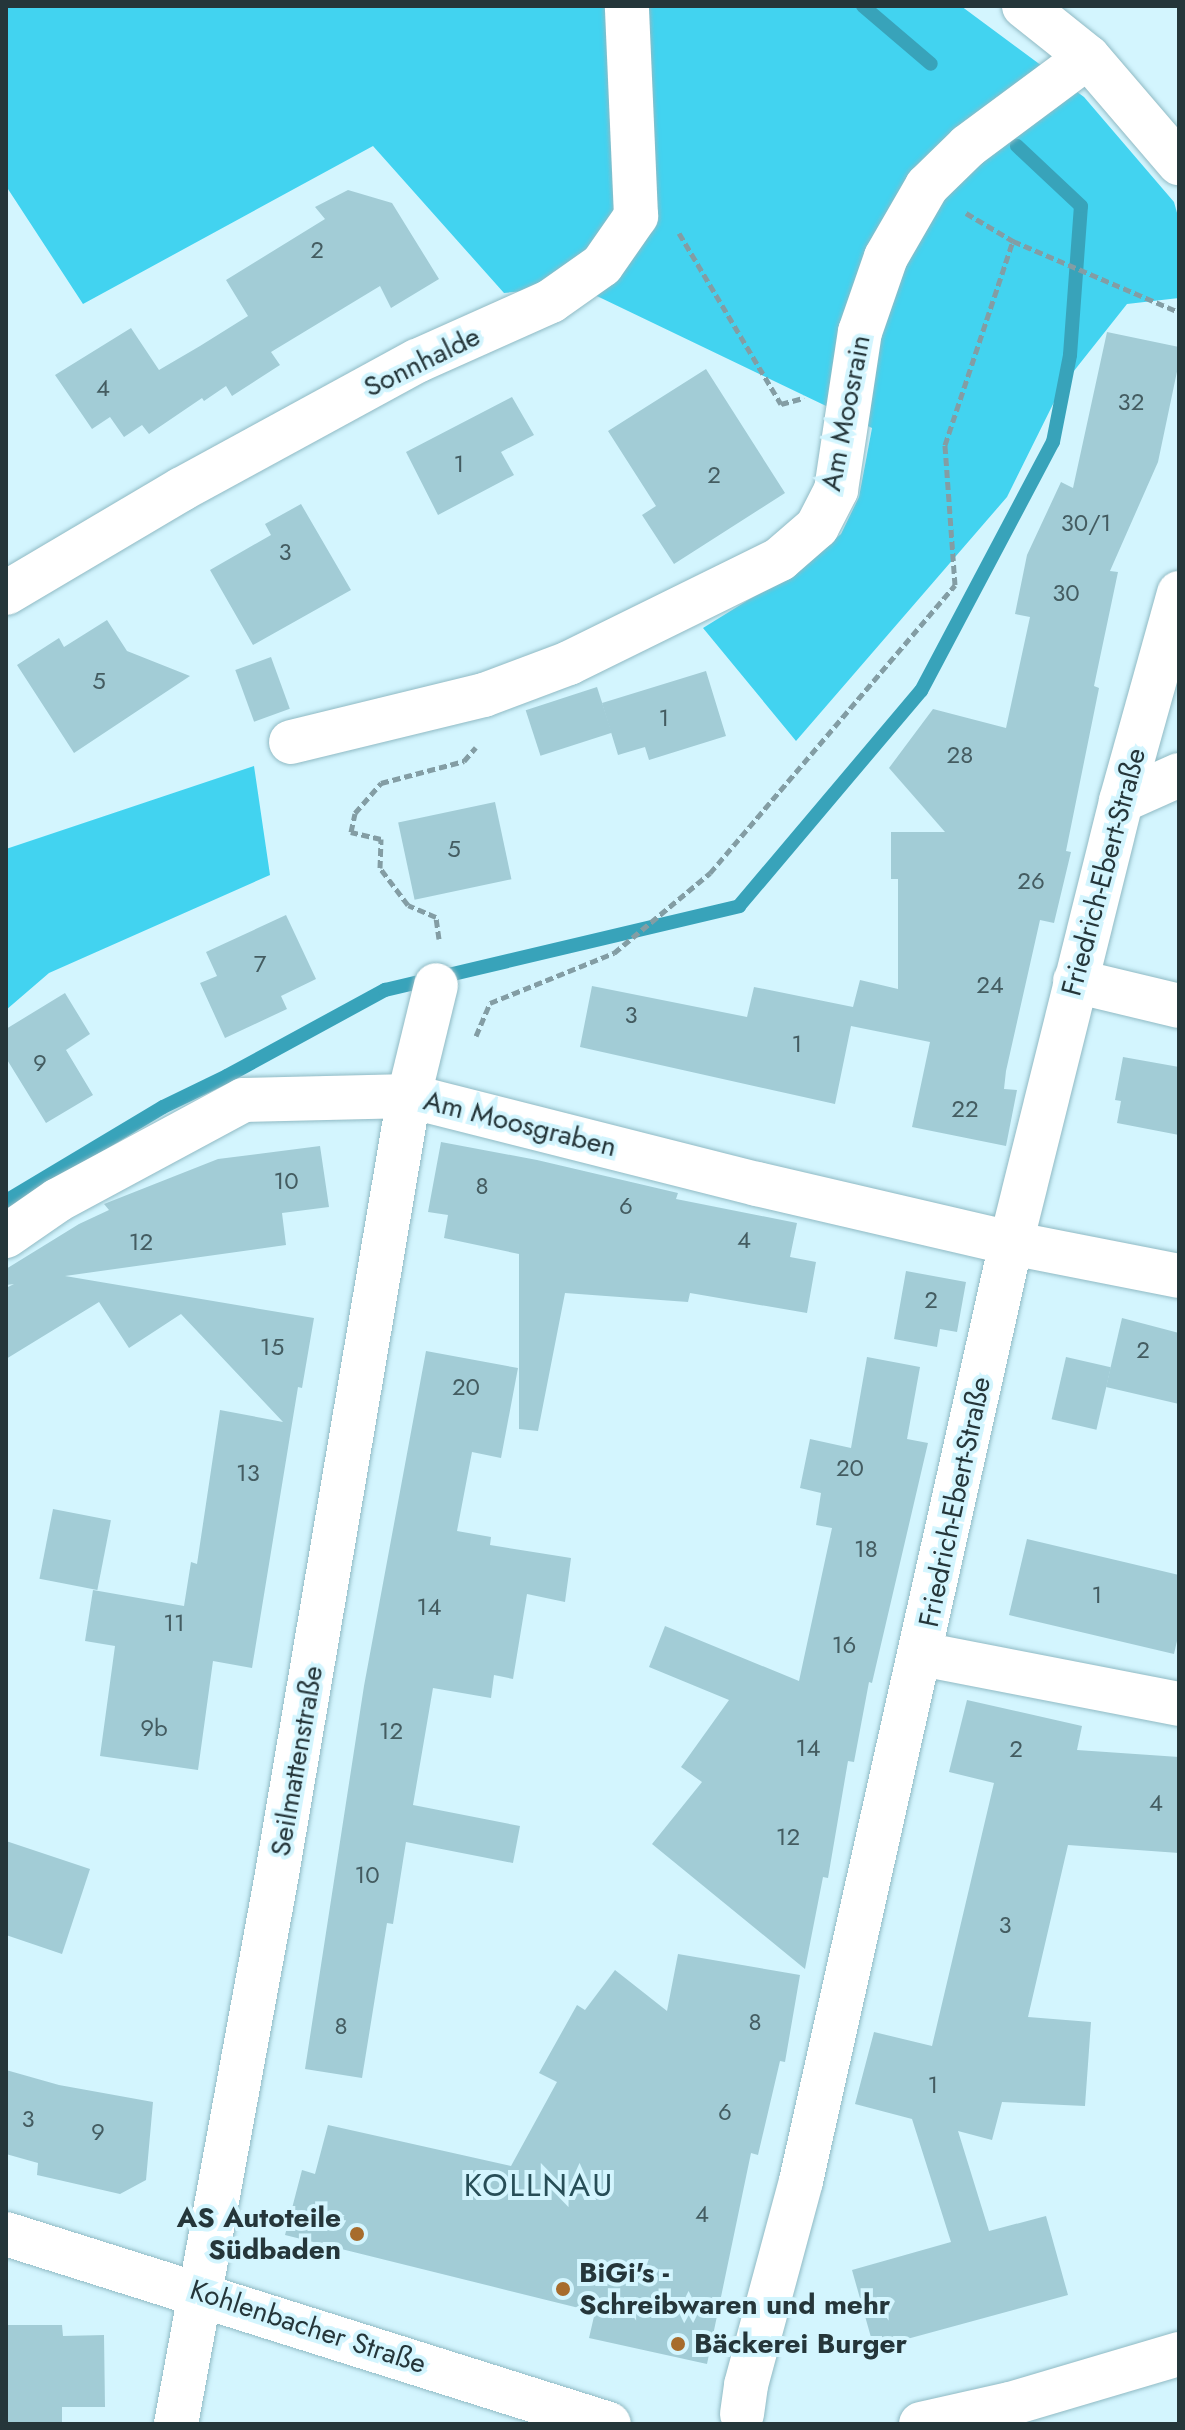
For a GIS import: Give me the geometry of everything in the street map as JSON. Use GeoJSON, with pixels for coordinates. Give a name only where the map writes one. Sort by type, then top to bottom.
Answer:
{"type":"FeatureCollection","features":[{"type":"Feature","properties":{"kind":"street","name":"Sonnhalde"},"geometry":{"type":"LineString","coordinates":[[6,593],[182,489],[403,369],[551,301],[602,265],[636,216],[627,6]]}},
{"type":"Feature","properties":{"kind":"street"},"geometry":{"type":"LineString","coordinates":[[1031,9],[1088,57],[1179,163]]}},
{"type":"Feature","properties":{"kind":"street","name":"Am Moosrain"},"geometry":{"type":"LineString","coordinates":[[291,742],[484,695],[569,663],[780,559],[817,527],[836,490],[860,332],[886,257],[927,186],[968,146],[1088,57]]}},
{"type":"Feature","properties":{"kind":"street","name":"Friedrich-Ebert-Straße"},"geometry":{"type":"LineString","coordinates":[[740,2421],[746,2385],[801,2181],[922,1654],[1011,1243],[1121,801],[1179,593]]}},
{"type":"Feature","properties":{"kind":"street"},"geometry":{"type":"LineString","coordinates":[[1121,801],[1179,775]]}},
{"type":"Feature","properties":{"kind":"street","name":"Seilmattenstraße"},"geometry":{"type":"LineString","coordinates":[[176,2424],[197,2291],[427,1100],[438,965]]}},
{"type":"Feature","properties":{"kind":"street"},"geometry":{"type":"LineString","coordinates":[[1075,981],[1179,1006]]}},
{"type":"Feature","properties":{"kind":"street","name":"Am Moosgraben"},"geometry":{"type":"LineString","coordinates":[[6,1236],[58,1200],[244,1100],[427,1100],[757,1184],[1011,1243],[1179,1276]]}},
{"type":"Feature","properties":{"kind":"street"},"geometry":{"type":"LineString","coordinates":[[922,1654],[1179,1704]]}},
{"type":"Feature","properties":{"kind":"street","name":"Kohlenbacher Straße"},"geometry":{"type":"LineString","coordinates":[[6,2234],[197,2291],[609,2424]]}},
{"type":"Feature","properties":{"kind":"street"},"geometry":{"type":"LineString","coordinates":[[921,2424],[1010,2404],[1179,2354]]}},
{"type":"Feature","properties":{"kind":"path"},"geometry":{"type":"LineString","coordinates":[[675,225],[781,404]]}},
{"type":"Feature","properties":{"kind":"path"},"geometry":{"type":"LineString","coordinates":[[992,228],[1013,241],[1179,312]]}},
{"type":"Feature","properties":{"kind":"path"},"geometry":{"type":"LineString","coordinates":[[427,1100],[490,1003],[614,953],[710,873],[955,585],[945,445],[1013,241]]}},
{"type":"Feature","properties":{"kind":"path"},"geometry":{"type":"LineString","coordinates":[[438,965],[436,917],[408,905],[380,868],[381,839],[351,832],[355,813],[381,783],[464,761],[490,730],[484,695]]}},
{"type":"Feature","properties":{"kind":"shaded area"},"geometry":{"type":"Polygon","coordinates":[[[6,6],[961,6],[1084,97],[1174,202],[1179,220],[1179,298],[1127,304],[1062,386],[1007,497],[796,741],[703,628],[803,566],[841,534],[859,497],[872,428],[576,286],[504,293],[373,146],[83,304],[6,186],[6,6]]]}},
{"type":"Feature","properties":{"kind":"shaded area"},"geometry":{"type":"Polygon","coordinates":[[[254,766],[270,875],[49,973],[6,1010],[6,849],[254,766]]]}},
{"type":"Feature","properties":{"kind":"building"},"geometry":{"type":"Polygon","coordinates":[[[348,190],[392,203],[439,279],[391,308],[380,286],[271,352],[280,365],[232,396],[226,386],[204,401],[202,398],[149,434],[142,425],[124,437],[110,417],[92,429],[55,375],[131,328],[159,370],[248,316],[226,280],[325,219],[315,207],[348,190]]]}},
{"type":"Feature","properties":{"kind":"building"},"geometry":{"type":"Polygon","coordinates":[[[1107,332],[1179,347],[1179,362],[1158,462],[1110,571],[1118,572],[1094,686],[1099,688],[1066,851],[1071,852],[1054,923],[1040,920],[1006,1071],[1004,1089],[1017,1090],[1006,1146],[912,1127],[930,1042],[851,1026],[835,1104],[580,1047],[592,986],[747,1017],[754,987],[853,1007],[860,980],[898,989],[898,879],[891,879],[891,832],[945,832],[889,768],[933,709],[1006,728],[1030,617],[1015,614],[1027,555],[1061,482],[1073,488],[1107,332]]]}},
{"type":"Feature","properties":{"kind":"building"},"geometry":{"type":"Polygon","coordinates":[[[706,369],[785,493],[674,564],[642,515],[656,506],[608,431],[706,369]]]}},
{"type":"Feature","properties":{"kind":"building"},"geometry":{"type":"Polygon","coordinates":[[[512,397],[534,435],[501,452],[514,475],[438,515],[406,452],[512,397]]]}},
{"type":"Feature","properties":{"kind":"building"},"geometry":{"type":"Polygon","coordinates":[[[301,504],[351,590],[253,645],[210,570],[271,535],[265,524],[301,504]]]}},
{"type":"Feature","properties":{"kind":"building"},"geometry":{"type":"Polygon","coordinates":[[[107,620],[127,651],[190,676],[74,753],[17,665],[59,638],[64,647],[107,620]]]}},
{"type":"Feature","properties":{"kind":"building"},"geometry":{"type":"Polygon","coordinates":[[[271,657],[290,709],[254,722],[235,670],[271,657]]]}},
{"type":"Feature","properties":{"kind":"building"},"geometry":{"type":"Polygon","coordinates":[[[706,671],[726,736],[649,760],[645,747],[618,755],[602,703],[706,671]]]}},
{"type":"Feature","properties":{"kind":"building"},"geometry":{"type":"Polygon","coordinates":[[[597,687],[612,733],[541,756],[526,710],[597,687]]]}},
{"type":"Feature","properties":{"kind":"building"},"geometry":{"type":"Polygon","coordinates":[[[495,802],[511,879],[415,900],[398,823],[495,802]]]}},
{"type":"Feature","properties":{"kind":"building"},"geometry":{"type":"Polygon","coordinates":[[[286,915],[316,979],[281,996],[287,1009],[225,1038],[200,983],[217,976],[206,952],[286,915]]]}},
{"type":"Feature","properties":{"kind":"building"},"geometry":{"type":"Polygon","coordinates":[[[65,993],[90,1034],[66,1050],[93,1095],[46,1123],[6,1058],[6,1029],[65,993]]]}},
{"type":"Feature","properties":{"kind":"building"},"geometry":{"type":"Polygon","coordinates":[[[1123,1057],[1179,1067],[1179,1135],[1117,1123],[1121,1101],[1115,1100],[1123,1057]]]}},
{"type":"Feature","properties":{"kind":"building"},"geometry":{"type":"Polygon","coordinates":[[[441,1142],[537,1160],[678,1193],[676,1199],[797,1223],[790,1257],[816,1262],[807,1313],[690,1293],[688,1302],[565,1293],[538,1431],[519,1429],[519,1254],[444,1238],[448,1215],[428,1212],[441,1142]]]}},
{"type":"Feature","properties":{"kind":"building"},"geometry":{"type":"Polygon","coordinates":[[[320,1146],[329,1207],[282,1213],[286,1245],[65,1276],[314,1318],[302,1388],[298,1387],[252,1668],[213,1661],[198,1770],[100,1756],[115,1646],[85,1641],[93,1590],[184,1606],[191,1562],[197,1564],[220,1410],[283,1422],[181,1314],[129,1348],[99,1302],[6,1359],[6,1288],[14,1284],[6,1285],[6,1269],[79,1224],[109,1210],[104,1204],[218,1159],[320,1146]]]}},
{"type":"Feature","properties":{"kind":"building"},"geometry":{"type":"Polygon","coordinates":[[[906,1271],[966,1282],[957,1332],[940,1329],[937,1347],[894,1339],[906,1271]]]}},
{"type":"Feature","properties":{"kind":"building"},"geometry":{"type":"Polygon","coordinates":[[[1122,1318],[1179,1333],[1179,1404],[1106,1387],[1122,1318]]]}},
{"type":"Feature","properties":{"kind":"building"},"geometry":{"type":"Polygon","coordinates":[[[426,1351],[518,1368],[501,1458],[472,1452],[457,1531],[491,1537],[490,1545],[571,1558],[565,1602],[527,1594],[513,1679],[494,1675],[491,1698],[433,1688],[413,1805],[520,1826],[513,1863],[406,1842],[393,1924],[387,1923],[362,2078],[305,2069],[364,1686],[426,1351]]]}},
{"type":"Feature","properties":{"kind":"building"},"geometry":{"type":"Polygon","coordinates":[[[867,1357],[920,1367],[907,1439],[928,1443],[872,1683],[869,1682],[854,1762],[848,1761],[828,1878],[823,1877],[805,1969],[652,1844],[702,1782],[681,1767],[729,1700],[649,1667],[665,1626],[799,1681],[832,1528],[816,1525],[821,1493],[800,1488],[810,1439],[851,1448],[867,1357]]]}},
{"type":"Feature","properties":{"kind":"building"},"geometry":{"type":"Polygon","coordinates":[[[1066,1357],[1111,1367],[1096,1430],[1052,1419],[1066,1357]]]}},
{"type":"Feature","properties":{"kind":"building"},"geometry":{"type":"Polygon","coordinates":[[[53,1509],[111,1520],[97,1590],[39,1579],[53,1509]]]}},
{"type":"Feature","properties":{"kind":"building"},"geometry":{"type":"Polygon","coordinates":[[[1027,1539],[1179,1575],[1179,1632],[1174,1654],[1009,1615],[1027,1539]]]}},
{"type":"Feature","properties":{"kind":"building"},"geometry":{"type":"Polygon","coordinates":[[[967,1700],[1082,1726],[1077,1750],[1179,1757],[1179,1853],[1068,1845],[1028,2017],[1091,2022],[1085,2106],[1002,2102],[992,2140],[958,2131],[989,2231],[1046,2216],[1068,2295],[874,2348],[852,2270],[951,2242],[912,2119],[855,2104],[874,2032],[932,2046],[994,1783],[949,1772],[967,1700]]]}},
{"type":"Feature","properties":{"kind":"building"},"geometry":{"type":"Polygon","coordinates":[[[6,1841],[90,1869],[62,1954],[6,1935],[6,1841]]]}},
{"type":"Feature","properties":{"kind":"building"},"geometry":{"type":"Polygon","coordinates":[[[678,1954],[800,1975],[785,2062],[780,2061],[758,2155],[751,2153],[707,2364],[589,2338],[595,2312],[285,2235],[302,2170],[315,2174],[328,2125],[511,2166],[557,2082],[539,2073],[577,2005],[585,2010],[615,1970],[667,2011],[678,1954]]]}},
{"type":"Feature","properties":{"kind":"building"},"geometry":{"type":"Polygon","coordinates":[[[6,2070],[59,2085],[153,2102],[146,2180],[120,2194],[37,2175],[38,2163],[6,2154],[6,2070]]]}},
{"type":"Feature","properties":{"kind":"building"},"geometry":{"type":"Polygon","coordinates":[[[6,2325],[62,2325],[63,2336],[104,2335],[105,2407],[62,2407],[62,2424],[6,2424],[6,2325]]]}},
{"type":"Feature","properties":{"kind":"waterway"},"geometry":{"type":"LineString","coordinates":[[863,6],[931,64]]}},
{"type":"Feature","properties":{"kind":"waterway"},"geometry":{"type":"LineString","coordinates":[[6,1201],[163,1107],[227,1076],[385,990],[739,906],[921,691],[1053,442],[1070,355],[1081,206],[1017,146]]}},
{"type":"Feature","properties":{"kind":"place","name":"AS Autoteile Südbaden"},"geometry":{"type":"Point","coordinates":[357,2234]}},
{"type":"Feature","properties":{"kind":"place","name":"BiGi's - Schreibwaren und mehr"},"geometry":{"type":"Point","coordinates":[563,2289]}},
{"type":"Feature","properties":{"kind":"place","name":"Bäckerei Burger"},"geometry":{"type":"Point","coordinates":[678,2344]}},
{"type":"Feature","properties":{"kind":"district","name":"KOLLNAU"},"geometry":{"type":"Point","coordinates":[539,2185]}}]}
